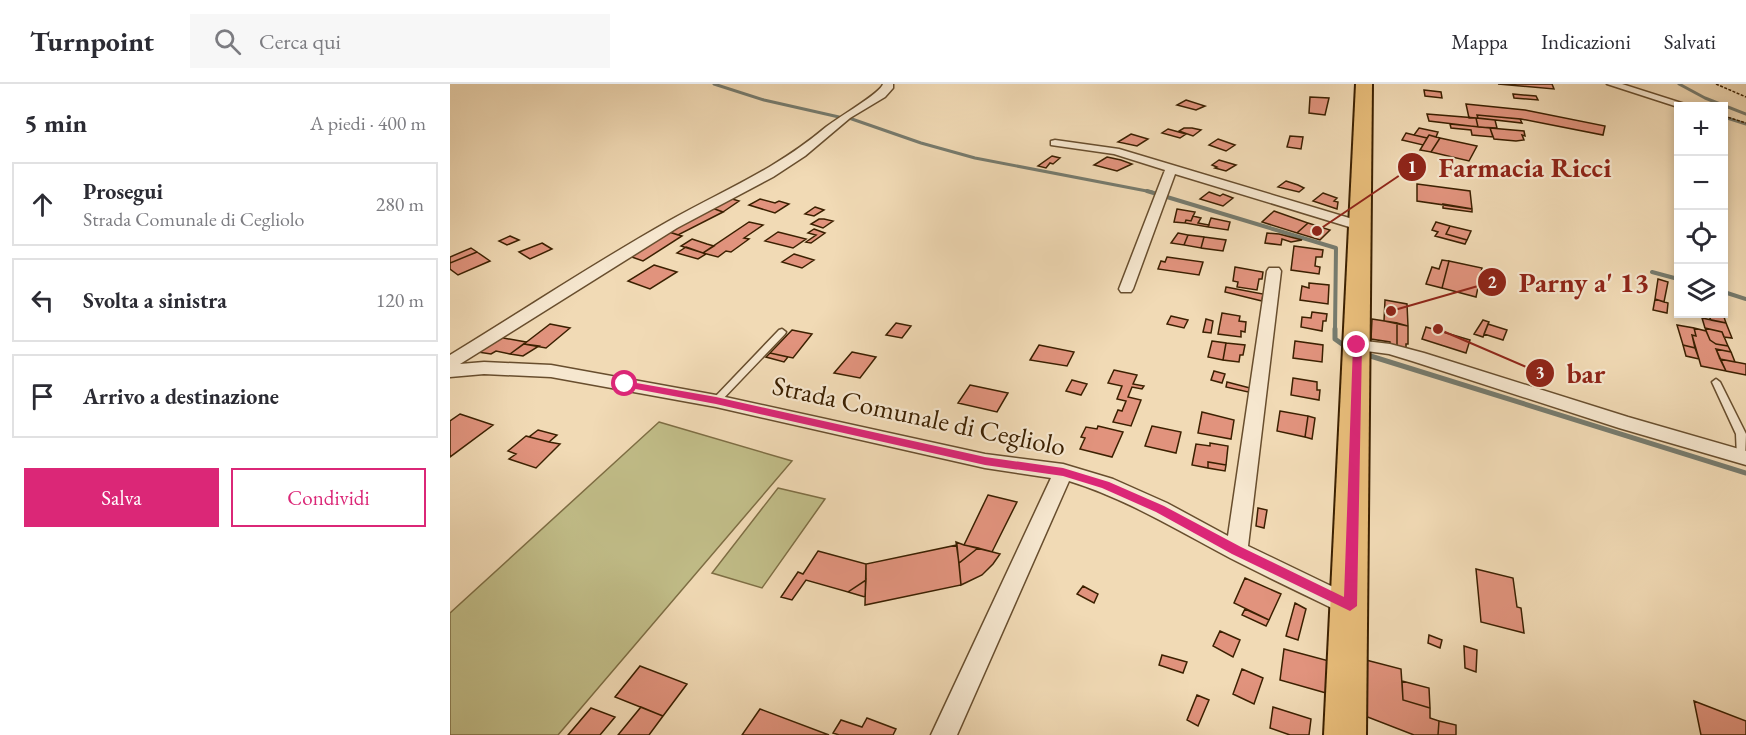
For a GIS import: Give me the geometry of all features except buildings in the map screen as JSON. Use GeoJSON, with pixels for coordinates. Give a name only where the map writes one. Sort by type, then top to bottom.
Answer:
{"type":"FeatureCollection","features":[{"type":"Feature","properties":{"kind":"main road"},"geometry":{"type":"LineString","coordinates":[[1345,735],[1364,84]]}},
{"type":"Feature","properties":{"kind":"street"},"geometry":{"type":"LineString","coordinates":[[450,363],[672,225],[769,174],[801,154],[846,116],[881,95],[888,88],[888,84]]}},
{"type":"Feature","properties":{"kind":"street"},"geometry":{"type":"LineString","coordinates":[[1612,84],[1674,102]]}},
{"type":"Feature","properties":{"kind":"street"},"geometry":{"type":"LineString","coordinates":[[1055,142],[1115,151],[1361,226]]}},
{"type":"Feature","properties":{"kind":"street"},"geometry":{"type":"LineString","coordinates":[[1126,289],[1170,172],[1179,170]]}},
{"type":"Feature","properties":{"kind":"street"},"geometry":{"type":"LineString","coordinates":[[1237,551],[1274,271]]}},
{"type":"Feature","properties":{"kind":"street"},"geometry":{"type":"LineString","coordinates":[[1357,345],[1390,349],[1418,357],[1625,423],[1744,457]]}},
{"type":"Feature","properties":{"kind":"street","name":"Strada Comunale di Cegliolo"},"geometry":{"type":"LineString","coordinates":[[450,371],[484,368],[551,371],[716,401],[985,461],[1063,472],[1106,485],[1160,509],[1237,551],[1350,606]]}},
{"type":"Feature","properties":{"kind":"street"},"geometry":{"type":"LineString","coordinates":[[944,735],[1063,472]]}},
{"type":"Feature","properties":{"kind":"lane"},"geometry":{"type":"LineString","coordinates":[[716,401],[782,332]]}},
{"type":"Feature","properties":{"kind":"lane"},"geometry":{"type":"LineString","coordinates":[[1716,382],[1742,434],[1744,457]]}},
{"type":"Feature","properties":{"kind":"path"},"geometry":{"type":"LineString","coordinates":[[1716,84],[1746,97]]}},
{"type":"Feature","properties":{"kind":"path"},"geometry":{"type":"LineString","coordinates":[[1728,117],[1746,123]]}},
{"type":"Feature","properties":{"kind":"shaded area"},"geometry":{"type":"Polygon","coordinates":[[[659,422],[792,461],[558,735],[450,735],[450,613],[659,422]]]}},
{"type":"Feature","properties":{"kind":"shaded area"},"geometry":{"type":"Polygon","coordinates":[[[778,488],[825,499],[762,588],[712,573],[778,488]]]}},
{"type":"Feature","properties":{"kind":"waterway"},"geometry":{"type":"LineString","coordinates":[[714,84],[764,100],[839,117]]}},
{"type":"Feature","properties":{"kind":"waterway"},"geometry":{"type":"LineString","coordinates":[[1679,84],[1705,98],[1746,114]]}},
{"type":"Feature","properties":{"kind":"waterway"},"geometry":{"type":"LineString","coordinates":[[849,118],[921,143],[975,158],[1147,191]]}},
{"type":"Feature","properties":{"kind":"waterway"},"geometry":{"type":"LineString","coordinates":[[1728,118],[1746,124]]}},
{"type":"Feature","properties":{"kind":"waterway"},"geometry":{"type":"LineString","coordinates":[[1147,191],[1152,192]]}},
{"type":"Feature","properties":{"kind":"waterway"},"geometry":{"type":"LineString","coordinates":[[1147,191],[1336,248],[1335,330]]}},
{"type":"Feature","properties":{"kind":"waterway"},"geometry":{"type":"LineString","coordinates":[[1652,272],[1674,278]]}},
{"type":"Feature","properties":{"kind":"waterway"},"geometry":{"type":"LineString","coordinates":[[1728,293],[1746,299]]}},
{"type":"Feature","properties":{"kind":"waterway"},"geometry":{"type":"LineString","coordinates":[[1335,330],[1335,339],[1349,349]]}},
{"type":"Feature","properties":{"kind":"waterway"},"geometry":{"type":"LineString","coordinates":[[1364,354],[1746,473]]}},
{"type":"Feature","properties":{"kind":"place","name":"Farmacia Ricci"},"geometry":{"type":"Point","coordinates":[1317,231]}},
{"type":"Feature","properties":{"kind":"place","name":"Parny a' 13"},"geometry":{"type":"Point","coordinates":[1391,311]}},
{"type":"Feature","properties":{"kind":"place","name":"bar"},"geometry":{"type":"Point","coordinates":[1438,329]}},
{"type":"Feature","properties":{"kind":"route"},"geometry":{"type":"LineString","coordinates":[[625,384],[716,401],[985,461],[1063,472],[1106,485],[1160,509],[1237,551],[1350,606],[1357,345]]}}]}
